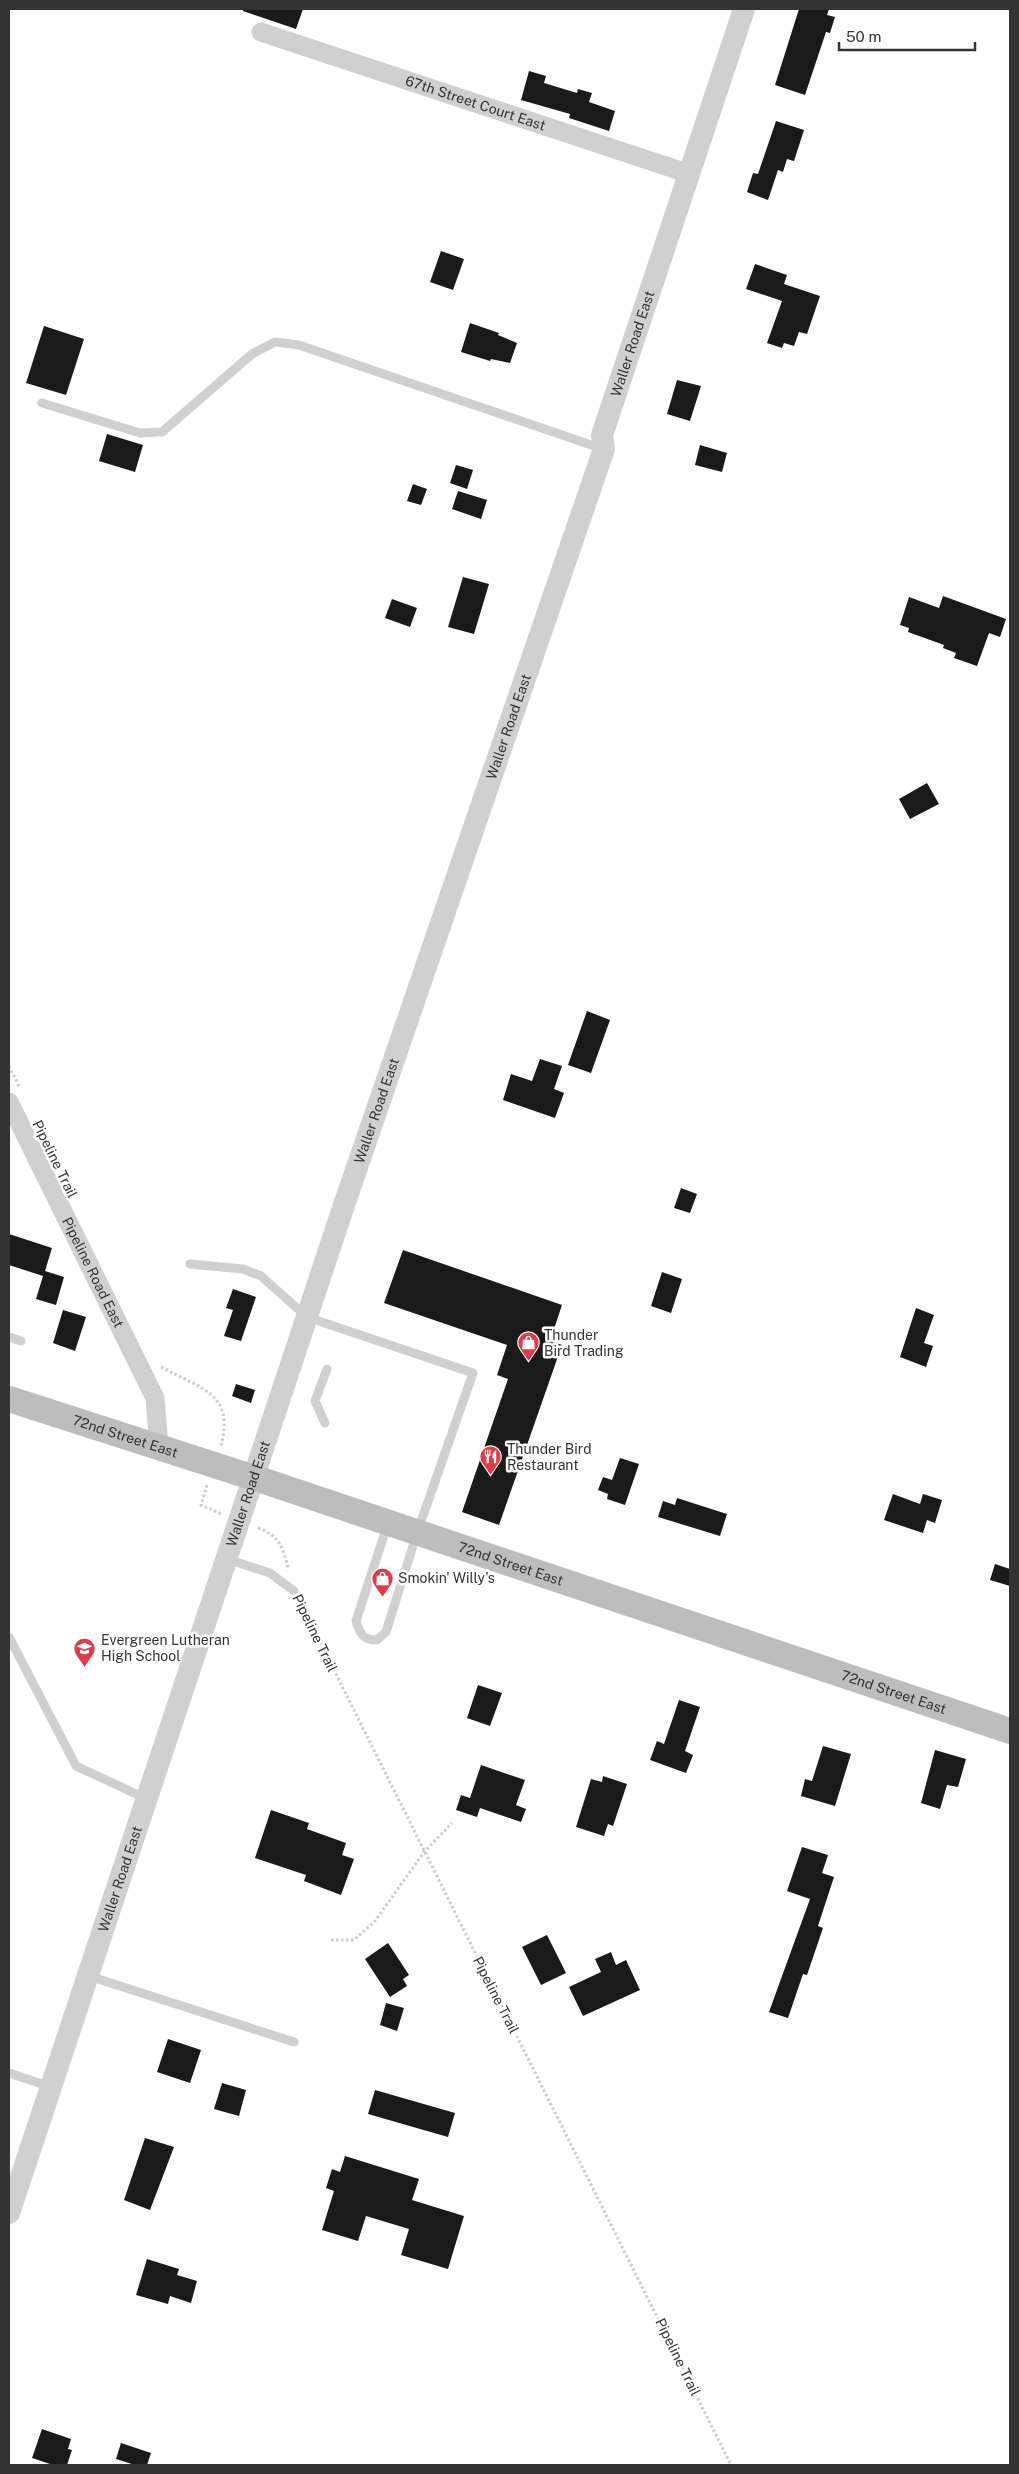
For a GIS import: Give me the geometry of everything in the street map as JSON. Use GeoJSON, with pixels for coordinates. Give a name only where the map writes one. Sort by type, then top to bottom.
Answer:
{"type":"FeatureCollection","features":[{"type":"Feature","properties":{"kind":"main road","name":"72nd Street East"},"geometry":{"type":"LineString","coordinates":[[9,1399],[255,1478],[1010,1731]]}},
{"type":"Feature","properties":{"kind":"street","name":"Waller Road East"},"geometry":{"type":"LineString","coordinates":[[9,2213],[307,1317],[604,449],[602,435],[744,9]]}},
{"type":"Feature","properties":{"kind":"street","name":"67th Street Court East"},"geometry":{"type":"LineString","coordinates":[[261,32],[690,174]]}},
{"type":"Feature","properties":{"kind":"street","name":"Pipeline Road East"},"geometry":{"type":"LineString","coordinates":[[15,1098],[154,1398],[159,1447]]}},
{"type":"Feature","properties":{"kind":"lane"},"geometry":{"type":"LineString","coordinates":[[42,403],[140,433],[162,432],[252,354],[275,342],[299,345],[604,449]]}},
{"type":"Feature","properties":{"kind":"lane"},"geometry":{"type":"LineString","coordinates":[[190,1264],[243,1269],[261,1276],[307,1317],[473,1373],[417,1532],[386,1632],[377,1640],[368,1640],[360,1634],[356,1621],[388,1523]]}},
{"type":"Feature","properties":{"kind":"lane"},"geometry":{"type":"LineString","coordinates":[[9,1337],[20,1341]]}},
{"type":"Feature","properties":{"kind":"lane"},"geometry":{"type":"LineString","coordinates":[[325,1423],[314,1401],[327,1369]]}},
{"type":"Feature","properties":{"kind":"lane"},"geometry":{"type":"LineString","coordinates":[[227,1559],[270,1573],[294,1591]]}},
{"type":"Feature","properties":{"kind":"lane"},"geometry":{"type":"LineString","coordinates":[[9,1636],[76,1766],[147,1799]]}},
{"type":"Feature","properties":{"kind":"lane"},"geometry":{"type":"LineString","coordinates":[[89,1976],[294,2042]]}},
{"type":"Feature","properties":{"kind":"lane"},"geometry":{"type":"LineString","coordinates":[[9,2073],[51,2087]]}},
{"type":"Feature","properties":{"kind":"path"},"geometry":{"type":"LineString","coordinates":[[9,1066],[15,1098]]}},
{"type":"Feature","properties":{"kind":"path"},"geometry":{"type":"LineString","coordinates":[[158,1366],[217,1398],[226,1418],[222,1440]]}},
{"type":"Feature","properties":{"kind":"path"},"geometry":{"type":"LineString","coordinates":[[205,1492],[201,1504],[216,1511]]}},
{"type":"Feature","properties":{"kind":"path","name":"Pipeline Trail"},"geometry":{"type":"LineString","coordinates":[[261,1529],[276,1537],[282,1547],[294,1591],[732,2465]]}},
{"type":"Feature","properties":{"kind":"path"},"geometry":{"type":"LineString","coordinates":[[331,1940],[354,1940],[375,1921],[424,1852],[452,1823]]}},
{"type":"Feature","properties":{"kind":"building"},"geometry":{"type":"Polygon","coordinates":[[[243,9],[303,9],[296,29],[243,11],[243,9]]]}},
{"type":"Feature","properties":{"kind":"building"},"geometry":{"type":"Polygon","coordinates":[[[799,9],[829,9],[827,15],[835,17],[830,33],[826,32],[805,95],[775,85],[799,9]]]}},
{"type":"Feature","properties":{"kind":"building"},"geometry":{"type":"Polygon","coordinates":[[[529,71],[546,76],[544,83],[577,93],[578,89],[592,93],[589,102],[615,111],[609,131],[569,118],[570,114],[521,100],[529,71]]]}},
{"type":"Feature","properties":{"kind":"building"},"geometry":{"type":"Polygon","coordinates":[[[776,121],[804,130],[794,161],[787,159],[783,172],[778,170],[768,200],[747,192],[753,173],[758,174],[776,121]]]}},
{"type":"Feature","properties":{"kind":"building"},"geometry":{"type":"Polygon","coordinates":[[[441,251],[464,259],[453,290],[430,282],[441,251]]]}},
{"type":"Feature","properties":{"kind":"building"},"geometry":{"type":"Polygon","coordinates":[[[755,264],[787,275],[784,284],[820,296],[807,334],[799,332],[794,346],[784,343],[782,348],[767,343],[782,301],[746,289],[755,264]]]}},
{"type":"Feature","properties":{"kind":"building"},"geometry":{"type":"Polygon","coordinates":[[[470,323],[499,333],[498,335],[517,343],[510,363],[491,359],[490,361],[461,352],[470,323]]]}},
{"type":"Feature","properties":{"kind":"building"},"geometry":{"type":"Polygon","coordinates":[[[44,326],[84,339],[66,395],[26,383],[44,326]]]}},
{"type":"Feature","properties":{"kind":"building"},"geometry":{"type":"Polygon","coordinates":[[[677,380],[701,386],[690,421],[667,414],[677,380]]]}},
{"type":"Feature","properties":{"kind":"building"},"geometry":{"type":"Polygon","coordinates":[[[107,434],[143,445],[135,472],[99,461],[107,434]]]}},
{"type":"Feature","properties":{"kind":"building"},"geometry":{"type":"Polygon","coordinates":[[[700,445],[727,453],[722,472],[695,465],[700,445]]]}},
{"type":"Feature","properties":{"kind":"building"},"geometry":{"type":"Polygon","coordinates":[[[456,465],[473,470],[467,489],[450,483],[456,465]]]}},
{"type":"Feature","properties":{"kind":"building"},"geometry":{"type":"Polygon","coordinates":[[[413,484],[427,489],[421,505],[407,501],[413,484]]]}},
{"type":"Feature","properties":{"kind":"building"},"geometry":{"type":"Polygon","coordinates":[[[458,491],[487,500],[481,519],[452,509],[458,491]]]}},
{"type":"Feature","properties":{"kind":"building"},"geometry":{"type":"Polygon","coordinates":[[[463,577],[489,584],[474,634],[448,627],[463,577]]]}},
{"type":"Feature","properties":{"kind":"building"},"geometry":{"type":"Polygon","coordinates":[[[943,596],[1006,619],[1000,637],[989,633],[977,666],[954,658],[956,653],[943,648],[944,645],[908,632],[909,628],[900,625],[909,597],[939,608],[943,596]]]}},
{"type":"Feature","properties":{"kind":"building"},"geometry":{"type":"Polygon","coordinates":[[[392,599],[417,608],[410,627],[385,618],[392,599]]]}},
{"type":"Feature","properties":{"kind":"building"},"geometry":{"type":"Polygon","coordinates":[[[927,783],[939,804],[910,819],[899,799],[927,783]]]}},
{"type":"Feature","properties":{"kind":"building"},"geometry":{"type":"Polygon","coordinates":[[[587,1011],[610,1020],[591,1073],[568,1065],[587,1011]]]}},
{"type":"Feature","properties":{"kind":"building"},"geometry":{"type":"Polygon","coordinates":[[[540,1059],[562,1066],[554,1089],[564,1093],[555,1118],[503,1100],[511,1074],[532,1081],[540,1059]]]}},
{"type":"Feature","properties":{"kind":"building"},"geometry":{"type":"Polygon","coordinates":[[[681,1188],[697,1194],[690,1213],[674,1208],[681,1188]]]}},
{"type":"Feature","properties":{"kind":"building"},"geometry":{"type":"Polygon","coordinates":[[[9,1234],[52,1248],[45,1271],[64,1277],[56,1305],[36,1299],[43,1276],[9,1265],[9,1234]]]}},
{"type":"Feature","properties":{"kind":"building"},"geometry":{"type":"Polygon","coordinates":[[[403,1250],[562,1305],[550,1341],[562,1345],[499,1525],[462,1512],[508,1379],[497,1375],[507,1345],[384,1303],[403,1250]]]}},
{"type":"Feature","properties":{"kind":"building"},"geometry":{"type":"Polygon","coordinates":[[[662,1272],[682,1279],[671,1313],[651,1306],[662,1272]]]}},
{"type":"Feature","properties":{"kind":"building"},"geometry":{"type":"Polygon","coordinates":[[[233,1289],[256,1297],[241,1341],[224,1336],[233,1310],[226,1308],[233,1289]]]}},
{"type":"Feature","properties":{"kind":"building"},"geometry":{"type":"Polygon","coordinates":[[[916,1308],[934,1315],[924,1343],[933,1346],[926,1367],[900,1357],[916,1308]]]}},
{"type":"Feature","properties":{"kind":"building"},"geometry":{"type":"Polygon","coordinates":[[[63,1310],[86,1317],[75,1351],[53,1343],[63,1310]]]}},
{"type":"Feature","properties":{"kind":"building"},"geometry":{"type":"Polygon","coordinates":[[[236,1384],[255,1390],[251,1403],[232,1396],[236,1384]]]}},
{"type":"Feature","properties":{"kind":"building"},"geometry":{"type":"Polygon","coordinates":[[[620,1458],[639,1464],[625,1505],[607,1499],[608,1494],[598,1490],[603,1477],[612,1480],[620,1458]]]}},
{"type":"Feature","properties":{"kind":"building"},"geometry":{"type":"Polygon","coordinates":[[[893,1494],[920,1504],[923,1494],[942,1500],[935,1523],[927,1520],[923,1533],[884,1520],[893,1494]]]}},
{"type":"Feature","properties":{"kind":"building"},"geometry":{"type":"Polygon","coordinates":[[[677,1498],[727,1514],[720,1536],[658,1517],[663,1501],[675,1505],[677,1498]]]}},
{"type":"Feature","properties":{"kind":"building"},"geometry":{"type":"Polygon","coordinates":[[[995,1564],[1010,1569],[1010,1586],[990,1580],[995,1564]]]}},
{"type":"Feature","properties":{"kind":"building"},"geometry":{"type":"Polygon","coordinates":[[[478,1685],[502,1693],[490,1726],[467,1718],[478,1685]]]}},
{"type":"Feature","properties":{"kind":"building"},"geometry":{"type":"Polygon","coordinates":[[[679,1700],[700,1707],[685,1751],[693,1755],[686,1773],[650,1760],[657,1741],[664,1744],[679,1700]]]}},
{"type":"Feature","properties":{"kind":"building"},"geometry":{"type":"Polygon","coordinates":[[[823,1746],[851,1754],[835,1806],[801,1796],[805,1779],[812,1781],[823,1746]]]}},
{"type":"Feature","properties":{"kind":"building"},"geometry":{"type":"Polygon","coordinates":[[[935,1750],[966,1759],[958,1787],[947,1785],[940,1809],[921,1803],[935,1750]]]}},
{"type":"Feature","properties":{"kind":"building"},"geometry":{"type":"Polygon","coordinates":[[[481,1765],[525,1780],[516,1805],[526,1809],[521,1822],[480,1808],[477,1817],[456,1810],[461,1795],[470,1798],[481,1765]]]}},
{"type":"Feature","properties":{"kind":"building"},"geometry":{"type":"Polygon","coordinates":[[[603,1776],[627,1784],[613,1826],[608,1824],[604,1836],[576,1827],[591,1779],[602,1782],[603,1776]]]}},
{"type":"Feature","properties":{"kind":"building"},"geometry":{"type":"Polygon","coordinates":[[[271,1810],[309,1823],[307,1829],[346,1843],[342,1855],[354,1859],[341,1895],[304,1881],[306,1875],[255,1858],[271,1810]]]}},
{"type":"Feature","properties":{"kind":"building"},"geometry":{"type":"Polygon","coordinates":[[[802,1847],[828,1855],[822,1873],[834,1877],[818,1926],[823,1928],[807,1975],[803,1974],[788,2018],[769,2012],[810,1899],[787,1891],[802,1847]]]}},
{"type":"Feature","properties":{"kind":"building"},"geometry":{"type":"Polygon","coordinates":[[[547,1935],[566,1973],[541,1985],[522,1947],[547,1935]]]}},
{"type":"Feature","properties":{"kind":"building"},"geometry":{"type":"Polygon","coordinates":[[[388,1943],[409,1975],[403,1979],[407,1986],[390,1997],[365,1959],[388,1943]]]}},
{"type":"Feature","properties":{"kind":"building"},"geometry":{"type":"Polygon","coordinates":[[[611,1952],[616,1965],[626,1960],[640,1990],[583,2016],[569,1987],[601,1972],[595,1959],[611,1952]]]}},
{"type":"Feature","properties":{"kind":"building"},"geometry":{"type":"Polygon","coordinates":[[[386,2003],[404,2008],[397,2031],[380,2025],[386,2003]]]}},
{"type":"Feature","properties":{"kind":"building"},"geometry":{"type":"Polygon","coordinates":[[[168,2039],[201,2050],[190,2083],[157,2072],[168,2039]]]}},
{"type":"Feature","properties":{"kind":"building"},"geometry":{"type":"Polygon","coordinates":[[[222,2083],[246,2090],[239,2116],[214,2109],[222,2083]]]}},
{"type":"Feature","properties":{"kind":"building"},"geometry":{"type":"Polygon","coordinates":[[[375,2090],[455,2113],[448,2137],[368,2114],[375,2090]]]}},
{"type":"Feature","properties":{"kind":"building"},"geometry":{"type":"Polygon","coordinates":[[[145,2138],[174,2147],[150,2210],[124,2200],[145,2138]]]}},
{"type":"Feature","properties":{"kind":"building"},"geometry":{"type":"Polygon","coordinates":[[[345,2156],[419,2179],[412,2200],[464,2216],[448,2269],[401,2255],[409,2229],[366,2216],[358,2241],[322,2230],[334,2191],[326,2188],[332,2169],[340,2172],[345,2156]]]}},
{"type":"Feature","properties":{"kind":"building"},"geometry":{"type":"Polygon","coordinates":[[[147,2259],[179,2269],[177,2275],[197,2281],[191,2303],[170,2296],[168,2304],[136,2295],[147,2259]]]}},
{"type":"Feature","properties":{"kind":"building"},"geometry":{"type":"Polygon","coordinates":[[[42,2429],[71,2439],[68,2449],[72,2450],[67,2465],[53,2465],[32,2458],[42,2429]]]}},
{"type":"Feature","properties":{"kind":"building"},"geometry":{"type":"Polygon","coordinates":[[[121,2443],[151,2453],[147,2465],[135,2465],[116,2459],[121,2443]]]}},
{"type":"Feature","properties":{"kind":"place","name":"Thunder Bird Trading"},"geometry":{"type":"Point","coordinates":[528,1362]}},
{"type":"Feature","properties":{"kind":"place","name":"Thunder Bird Restaurant"},"geometry":{"type":"Point","coordinates":[491,1476]}},
{"type":"Feature","properties":{"kind":"place","name":"Smokin' Willy's"},"geometry":{"type":"Point","coordinates":[382,1597]}},
{"type":"Feature","properties":{"kind":"place","name":"Evergreen Lutheran High School"},"geometry":{"type":"Point","coordinates":[85,1667]}}]}
